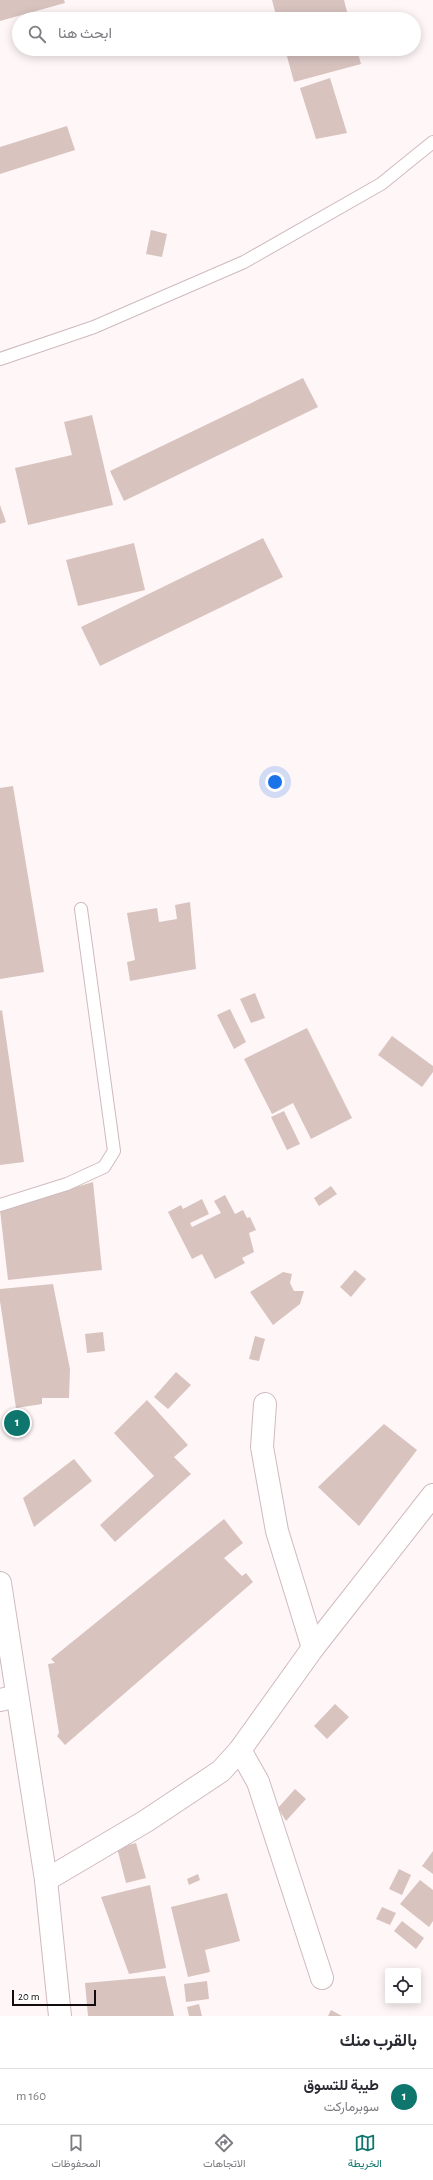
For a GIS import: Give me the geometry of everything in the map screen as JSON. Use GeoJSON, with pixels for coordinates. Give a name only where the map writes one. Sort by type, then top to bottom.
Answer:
{"type":"FeatureCollection","features":[{"type":"Feature","properties":{"kind":"street"},"geometry":{"type":"LineString","coordinates":[[265,1404],[262,1447],[278,1531],[313,1648]]}},
{"type":"Feature","properties":{"kind":"street"},"geometry":{"type":"LineString","coordinates":[[46,1880],[146,1821],[221,1771],[240,1750],[313,1648],[433,1495]]}},
{"type":"Feature","properties":{"kind":"street"},"geometry":{"type":"LineString","coordinates":[[0,1583],[8,1698],[46,1880],[60,2016]]}},
{"type":"Feature","properties":{"kind":"street"},"geometry":{"type":"LineString","coordinates":[[240,1750],[258,1782],[322,1978]]}},
{"type":"Feature","properties":{"kind":"lane"},"geometry":{"type":"LineString","coordinates":[[0,359],[94,327],[244,262],[381,184],[433,142]]}},
{"type":"Feature","properties":{"kind":"lane"},"geometry":{"type":"LineString","coordinates":[[0,1205],[67,1184],[104,1167],[114,1151],[81,909]]}},
{"type":"Feature","properties":{"kind":"building"},"geometry":{"type":"Polygon","coordinates":[[[0,0],[64,0],[65,3],[32,12],[12,12],[12,18],[0,21],[0,0]]]}},
{"type":"Feature","properties":{"kind":"building"},"geometry":{"type":"Polygon","coordinates":[[[272,0],[344,0],[347,12],[275,12],[272,0]]]}},
{"type":"Feature","properties":{"kind":"building"},"geometry":{"type":"Polygon","coordinates":[[[287,56],[359,56],[361,64],[294,82],[287,56]]]}},
{"type":"Feature","properties":{"kind":"building"},"geometry":{"type":"Polygon","coordinates":[[[330,78],[347,133],[316,139],[300,88],[330,78]]]}},
{"type":"Feature","properties":{"kind":"building"},"geometry":{"type":"Polygon","coordinates":[[[67,126],[75,150],[0,174],[0,147],[67,126]]]}},
{"type":"Feature","properties":{"kind":"building"},"geometry":{"type":"Polygon","coordinates":[[[151,230],[167,234],[162,257],[146,254],[151,230]]]}},
{"type":"Feature","properties":{"kind":"building"},"geometry":{"type":"Polygon","coordinates":[[[303,378],[318,407],[124,501],[110,471],[303,378]]]}},
{"type":"Feature","properties":{"kind":"building"},"geometry":{"type":"Polygon","coordinates":[[[92,415],[113,505],[28,525],[15,468],[72,455],[64,422],[92,415]]]}},
{"type":"Feature","properties":{"kind":"building"},"geometry":{"type":"Polygon","coordinates":[[[0,505],[6,522],[0,524],[0,505]]]}},
{"type":"Feature","properties":{"kind":"building"},"geometry":{"type":"Polygon","coordinates":[[[263,538],[283,577],[100,666],[81,627],[263,538]]]}},
{"type":"Feature","properties":{"kind":"building"},"geometry":{"type":"Polygon","coordinates":[[[134,543],[145,590],[78,606],[66,560],[134,543]]]}},
{"type":"Feature","properties":{"kind":"building"},"geometry":{"type":"Polygon","coordinates":[[[13,786],[44,972],[0,979],[0,788],[13,786]]]}},
{"type":"Feature","properties":{"kind":"building"},"geometry":{"type":"Polygon","coordinates":[[[190,902],[196,969],[130,981],[127,962],[135,960],[127,913],[157,908],[159,922],[177,919],[175,905],[190,902]]]}},
{"type":"Feature","properties":{"kind":"building"},"geometry":{"type":"Polygon","coordinates":[[[255,993],[265,1018],[251,1023],[240,999],[255,993]]]}},
{"type":"Feature","properties":{"kind":"building"},"geometry":{"type":"Polygon","coordinates":[[[230,1009],[246,1042],[234,1049],[217,1015],[230,1009]]]}},
{"type":"Feature","properties":{"kind":"building"},"geometry":{"type":"Polygon","coordinates":[[[2,1010],[24,1162],[0,1165],[0,1011],[2,1010]]]}},
{"type":"Feature","properties":{"kind":"building"},"geometry":{"type":"Polygon","coordinates":[[[307,1028],[352,1118],[311,1139],[293,1103],[272,1114],[244,1059],[307,1028]]]}},
{"type":"Feature","properties":{"kind":"building"},"geometry":{"type":"Polygon","coordinates":[[[392,1036],[433,1066],[433,1072],[422,1087],[378,1055],[392,1036]]]}},
{"type":"Feature","properties":{"kind":"building"},"geometry":{"type":"Polygon","coordinates":[[[284,1111],[300,1144],[287,1150],[271,1117],[284,1111]]]}},
{"type":"Feature","properties":{"kind":"building"},"geometry":{"type":"Polygon","coordinates":[[[93,1182],[102,1270],[8,1280],[0,1210],[93,1182]]]}},
{"type":"Feature","properties":{"kind":"building"},"geometry":{"type":"Polygon","coordinates":[[[331,1186],[337,1194],[319,1206],[314,1198],[331,1186]]]}},
{"type":"Feature","properties":{"kind":"building"},"geometry":{"type":"Polygon","coordinates":[[[225,1195],[235,1214],[243,1210],[247,1218],[250,1217],[256,1230],[249,1233],[254,1252],[242,1258],[245,1263],[215,1279],[202,1254],[192,1259],[168,1212],[181,1205],[183,1209],[202,1199],[209,1214],[190,1223],[192,1227],[221,1213],[214,1201],[225,1195]]]}},
{"type":"Feature","properties":{"kind":"building"},"geometry":{"type":"Polygon","coordinates":[[[355,1270],[366,1279],[351,1297],[340,1287],[355,1270]]]}},
{"type":"Feature","properties":{"kind":"building"},"geometry":{"type":"Polygon","coordinates":[[[283,1272],[292,1274],[290,1283],[294,1291],[304,1291],[300,1304],[273,1325],[250,1292],[283,1272]]]}},
{"type":"Feature","properties":{"kind":"building"},"geometry":{"type":"Polygon","coordinates":[[[53,1284],[70,1369],[69,1398],[42,1398],[42,1404],[16,1408],[0,1301],[0,1289],[53,1284]]]}},
{"type":"Feature","properties":{"kind":"building"},"geometry":{"type":"Polygon","coordinates":[[[103,1332],[105,1351],[87,1353],[85,1334],[103,1332]]]}},
{"type":"Feature","properties":{"kind":"building"},"geometry":{"type":"Polygon","coordinates":[[[255,1336],[265,1339],[259,1361],[249,1359],[255,1336]]]}},
{"type":"Feature","properties":{"kind":"building"},"geometry":{"type":"Polygon","coordinates":[[[176,1372],[191,1385],[168,1409],[154,1397],[176,1372]]]}},
{"type":"Feature","properties":{"kind":"building"},"geometry":{"type":"Polygon","coordinates":[[[147,1400],[188,1445],[174,1457],[191,1474],[115,1542],[100,1525],[154,1476],[114,1433],[147,1400]]]}},
{"type":"Feature","properties":{"kind":"building"},"geometry":{"type":"Polygon","coordinates":[[[384,1424],[417,1450],[359,1526],[318,1487],[384,1424]]]}},
{"type":"Feature","properties":{"kind":"building"},"geometry":{"type":"Polygon","coordinates":[[[74,1459],[92,1481],[34,1527],[23,1498],[74,1459]]]}},
{"type":"Feature","properties":{"kind":"building"},"geometry":{"type":"Polygon","coordinates":[[[224,1519],[243,1543],[224,1558],[242,1576],[246,1573],[253,1582],[65,1745],[57,1736],[59,1733],[48,1664],[55,1663],[51,1659],[224,1519]]]}},
{"type":"Feature","properties":{"kind":"building"},"geometry":{"type":"Polygon","coordinates":[[[335,1704],[349,1717],[327,1739],[314,1726],[335,1704]]]}},
{"type":"Feature","properties":{"kind":"building"},"geometry":{"type":"Polygon","coordinates":[[[295,1789],[306,1799],[286,1821],[278,1808],[295,1789]]]}},
{"type":"Feature","properties":{"kind":"building"},"geometry":{"type":"Polygon","coordinates":[[[136,1843],[146,1878],[126,1883],[117,1848],[136,1843]]]}},
{"type":"Feature","properties":{"kind":"building"},"geometry":{"type":"Polygon","coordinates":[[[433,1851],[433,1874],[422,1866],[433,1851]]]}},
{"type":"Feature","properties":{"kind":"building"},"geometry":{"type":"Polygon","coordinates":[[[399,1869],[411,1875],[402,1895],[389,1889],[399,1869]]]}},
{"type":"Feature","properties":{"kind":"building"},"geometry":{"type":"Polygon","coordinates":[[[198,1874],[200,1880],[189,1885],[187,1879],[198,1874]]]}},
{"type":"Feature","properties":{"kind":"building"},"geometry":{"type":"Polygon","coordinates":[[[420,1880],[433,1890],[433,1921],[429,1927],[400,1904],[420,1880]]]}},
{"type":"Feature","properties":{"kind":"building"},"geometry":{"type":"Polygon","coordinates":[[[150,1885],[166,1968],[129,1974],[101,1897],[150,1885]]]}},
{"type":"Feature","properties":{"kind":"building"},"geometry":{"type":"Polygon","coordinates":[[[227,1893],[240,1941],[205,1950],[210,1972],[188,1977],[171,1907],[227,1893]]]}},
{"type":"Feature","properties":{"kind":"building"},"geometry":{"type":"Polygon","coordinates":[[[382,1907],[396,1913],[390,1925],[376,1919],[382,1907]]]}},
{"type":"Feature","properties":{"kind":"building"},"geometry":{"type":"Polygon","coordinates":[[[402,1921],[424,1938],[416,1949],[394,1931],[402,1921]]]}},
{"type":"Feature","properties":{"kind":"building"},"geometry":{"type":"Polygon","coordinates":[[[165,1976],[174,2016],[88,2016],[85,1983],[165,1976]]]}},
{"type":"Feature","properties":{"kind":"building"},"geometry":{"type":"Polygon","coordinates":[[[207,1981],[209,1999],[186,2002],[184,1984],[207,1981]]]}},
{"type":"Feature","properties":{"kind":"building"},"geometry":{"type":"Polygon","coordinates":[[[199,2004],[202,2016],[189,2016],[187,2007],[199,2004]]]}},
{"type":"Feature","properties":{"kind":"building"},"geometry":{"type":"Polygon","coordinates":[[[331,2010],[342,2016],[328,2016],[331,2010]]]}},
{"type":"Feature","properties":{"kind":"place","name":"طيبة للتسوق"},"geometry":{"type":"Point","coordinates":[17,1423]}}]}
